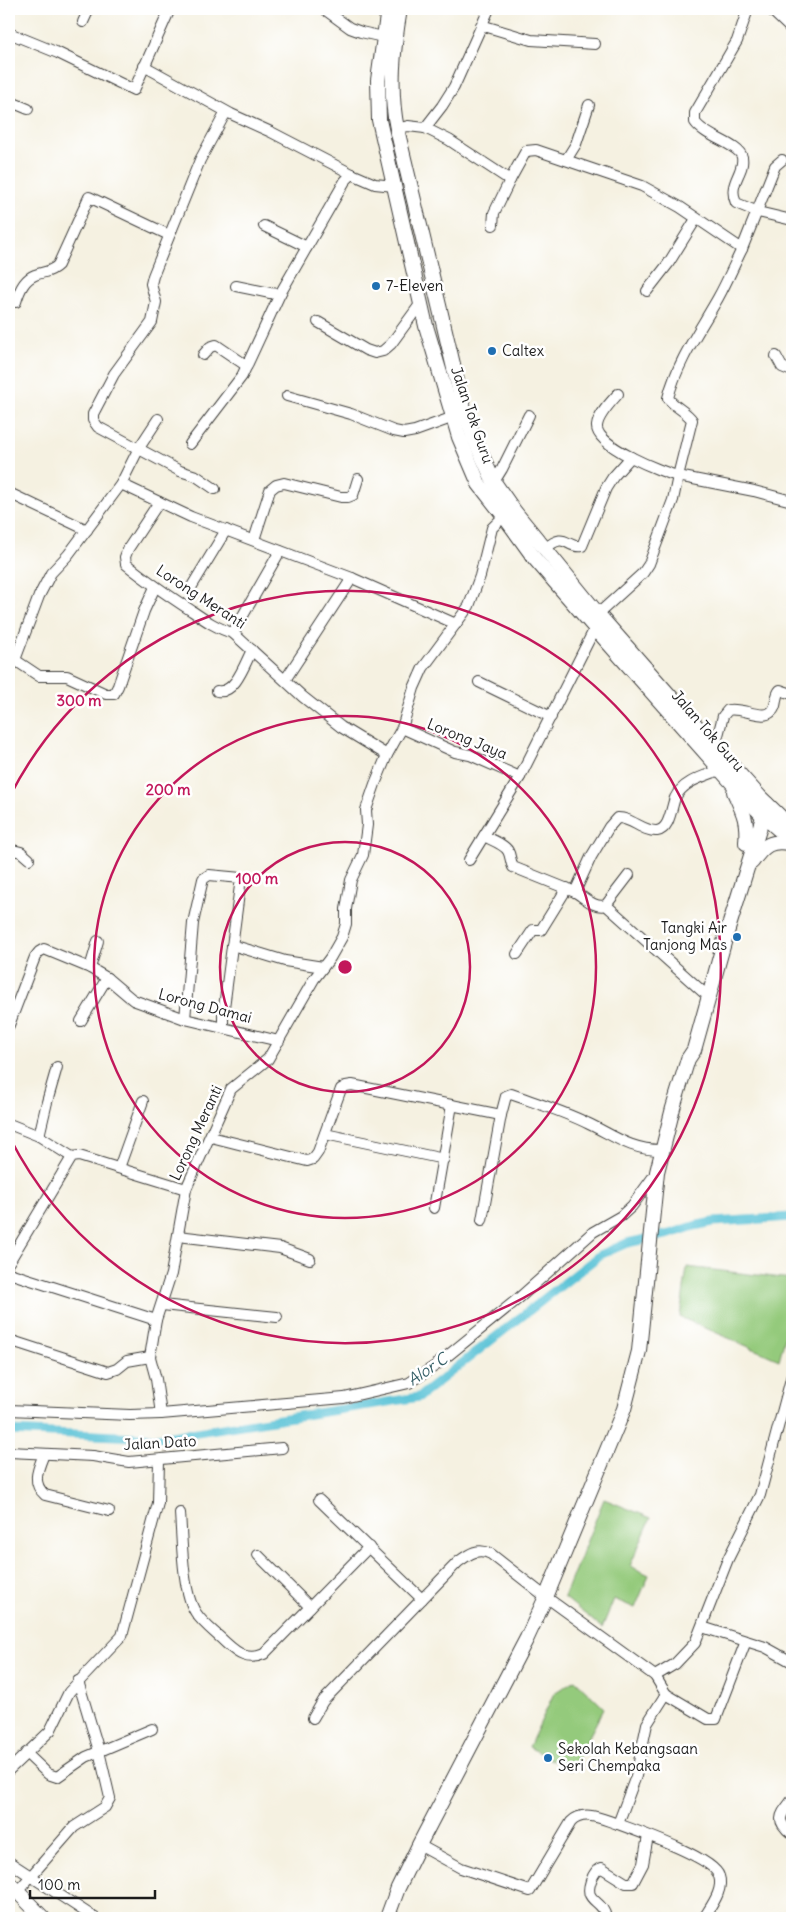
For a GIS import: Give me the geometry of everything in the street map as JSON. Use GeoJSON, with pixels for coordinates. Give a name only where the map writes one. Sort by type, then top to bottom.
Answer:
{"type":"FeatureCollection","features":[{"type":"Feature","properties":{"kind":"main road","name":"Jalan Tok Guru"},"geometry":{"type":"LineString","coordinates":[[388,9],[378,80],[378,120],[426,326],[459,437],[479,484],[535,559],[720,770],[734,785],[792,828]]}},
{"type":"Feature","properties":{"kind":"main road","name":"Jalan Tok Guru"},"geometry":{"type":"LineString","coordinates":[[400,9],[393,50],[392,105],[462,402],[473,436],[494,482],[515,512],[598,614],[715,747],[761,806],[792,841]]}},
{"type":"Feature","properties":{"kind":"main road"},"geometry":{"type":"LineString","coordinates":[[414,272],[430,268]]}},
{"type":"Feature","properties":{"kind":"main road"},"geometry":{"type":"LineString","coordinates":[[734,785],[734,791],[744,812],[746,843]]}},
{"type":"Feature","properties":{"kind":"main road"},"geometry":{"type":"LineString","coordinates":[[387,1918],[398,1888],[419,1845],[527,1638],[546,1597],[616,1429],[630,1390],[639,1352],[653,1199],[661,1150],[688,1059],[688,1044],[746,843],[761,806]]}},
{"type":"Feature","properties":{"kind":"main road"},"geometry":{"type":"LineString","coordinates":[[688,1059],[694,1050],[746,872],[761,806]]}},
{"type":"Feature","properties":{"kind":"main road"},"geometry":{"type":"LineString","coordinates":[[746,872],[758,854],[771,843],[792,844]]}},
{"type":"Feature","properties":{"kind":"main road"},"geometry":{"type":"LineString","coordinates":[[13,1887],[43,1918]]}},
{"type":"Feature","properties":{"kind":"street"},"geometry":{"type":"LineString","coordinates":[[83,22],[89,9]]}},
{"type":"Feature","properties":{"kind":"street"},"geometry":{"type":"LineString","coordinates":[[9,33],[58,53],[134,90],[170,9]]}},
{"type":"Feature","properties":{"kind":"street"},"geometry":{"type":"LineString","coordinates":[[324,9],[350,28],[383,37]]}},
{"type":"Feature","properties":{"kind":"street"},"geometry":{"type":"LineString","coordinates":[[425,128],[454,88],[489,9]]}},
{"type":"Feature","properties":{"kind":"street"},"geometry":{"type":"LineString","coordinates":[[748,9],[737,41],[695,113],[695,122],[704,133],[738,149],[742,156],[742,164],[733,187],[732,196],[736,203],[758,212],[792,220]]}},
{"type":"Feature","properties":{"kind":"street"},"geometry":{"type":"LineString","coordinates":[[770,9],[792,30]]}},
{"type":"Feature","properties":{"kind":"street"},"geometry":{"type":"LineString","coordinates":[[481,25],[531,40],[595,44]]}},
{"type":"Feature","properties":{"kind":"street"},"geometry":{"type":"LineString","coordinates":[[144,66],[226,112],[271,132],[352,174],[375,184],[394,186]]}},
{"type":"Feature","properties":{"kind":"street"},"geometry":{"type":"LineString","coordinates":[[9,102],[28,110]]}},
{"type":"Feature","properties":{"kind":"street"},"geometry":{"type":"LineString","coordinates":[[566,160],[576,144],[589,104]]}},
{"type":"Feature","properties":{"kind":"street"},"geometry":{"type":"LineString","coordinates":[[215,489],[196,476],[119,440],[98,427],[93,420],[93,414],[114,374],[152,322],[156,302],[151,284],[200,160],[226,112]]}},
{"type":"Feature","properties":{"kind":"street"},"geometry":{"type":"LineString","coordinates":[[397,130],[408,126],[425,128],[449,140],[510,180]]}},
{"type":"Feature","properties":{"kind":"street"},"geometry":{"type":"LineString","coordinates":[[493,225],[494,213],[526,151],[536,150],[642,186],[680,207],[742,249]]}},
{"type":"Feature","properties":{"kind":"street"},"geometry":{"type":"LineString","coordinates":[[598,614],[643,573],[649,564],[673,500],[692,420],[673,405],[668,398],[670,390],[686,352],[718,297],[742,249],[775,166],[782,160]]}},
{"type":"Feature","properties":{"kind":"street"},"geometry":{"type":"LineString","coordinates":[[190,444],[242,376],[280,294],[345,181],[352,174]]}},
{"type":"Feature","properties":{"kind":"street"},"geometry":{"type":"LineString","coordinates":[[16,302],[24,283],[30,277],[52,271],[58,265],[89,197],[169,235]]}},
{"type":"Feature","properties":{"kind":"street"},"geometry":{"type":"LineString","coordinates":[[647,291],[668,264],[696,219]]}},
{"type":"Feature","properties":{"kind":"street"},"geometry":{"type":"LineString","coordinates":[[264,226],[308,247]]}},
{"type":"Feature","properties":{"kind":"street"},"geometry":{"type":"LineString","coordinates":[[236,286],[280,294]]}},
{"type":"Feature","properties":{"kind":"street"},"geometry":{"type":"LineString","coordinates":[[318,322],[366,350],[376,353],[383,351],[391,344],[421,303]]}},
{"type":"Feature","properties":{"kind":"street"},"geometry":{"type":"LineString","coordinates":[[203,354],[210,347],[216,345],[246,366]]}},
{"type":"Feature","properties":{"kind":"street"},"geometry":{"type":"LineString","coordinates":[[776,356],[782,367],[792,371]]}},
{"type":"Feature","properties":{"kind":"street"},"geometry":{"type":"LineString","coordinates":[[618,394],[599,419],[596,428],[599,435],[613,447],[668,474],[754,491],[792,501]]}},
{"type":"Feature","properties":{"kind":"street"},"geometry":{"type":"LineString","coordinates":[[287,396],[352,414],[394,431],[404,433],[454,417]]}},
{"type":"Feature","properties":{"kind":"street"},"geometry":{"type":"LineString","coordinates":[[494,482],[529,414]]}},
{"type":"Feature","properties":{"kind":"street"},"geometry":{"type":"LineString","coordinates":[[155,587],[144,611],[114,694],[106,694],[66,676],[39,676],[12,664],[39,596],[51,573],[122,484],[139,448],[158,419]]}},
{"type":"Feature","properties":{"kind":"street"},"geometry":{"type":"LineString","coordinates":[[545,548],[559,540],[582,546],[606,488],[613,476],[631,457]]}},
{"type":"Feature","properties":{"kind":"street"},"geometry":{"type":"LineString","coordinates":[[254,540],[270,490],[276,485],[284,483],[340,497],[348,497],[353,494],[358,479]]}},
{"type":"Feature","properties":{"kind":"street"},"geometry":{"type":"LineString","coordinates":[[122,484],[191,517],[352,578],[456,624]]}},
{"type":"Feature","properties":{"kind":"street"},"geometry":{"type":"LineString","coordinates":[[9,493],[87,530]]}},
{"type":"Feature","properties":{"kind":"street","name":"Lorong Meranti"},"geometry":{"type":"LineString","coordinates":[[159,502],[128,549],[125,556],[126,564],[155,587],[208,622],[224,631],[233,633],[341,727],[387,755]]}},
{"type":"Feature","properties":{"kind":"street","name":"Lorong Meranti"},"geometry":{"type":"LineString","coordinates":[[160,1414],[156,1379],[150,1358],[156,1320],[171,1274],[186,1189],[211,1138],[231,1088],[268,1058],[314,979],[330,958],[342,937],[346,924],[351,880],[363,856],[366,840],[366,810],[387,755],[402,728],[414,688],[423,668],[434,650],[469,606],[475,593],[492,528],[504,516]]}},
{"type":"Feature","properties":{"kind":"street"},"geometry":{"type":"LineString","coordinates":[[192,586],[226,530]]}},
{"type":"Feature","properties":{"kind":"street"},"geometry":{"type":"LineString","coordinates":[[233,633],[280,551]]}},
{"type":"Feature","properties":{"kind":"street"},"geometry":{"type":"LineString","coordinates":[[285,680],[352,578]]}},
{"type":"Feature","properties":{"kind":"street"},"geometry":{"type":"LineString","coordinates":[[469,860],[520,777],[596,628]]}},
{"type":"Feature","properties":{"kind":"street"},"geometry":{"type":"LineString","coordinates":[[217,691],[223,693],[228,691],[252,650]]}},
{"type":"Feature","properties":{"kind":"street"},"geometry":{"type":"LineString","coordinates":[[479,682],[551,717]]}},
{"type":"Feature","properties":{"kind":"street"},"geometry":{"type":"LineString","coordinates":[[715,747],[723,716],[728,710],[736,708],[764,715],[771,713],[774,709],[780,690],[792,694]]}},
{"type":"Feature","properties":{"kind":"street","name":"Lorong Jaya"},"geometry":{"type":"LineString","coordinates":[[402,728],[455,752],[470,755],[520,777]]}},
{"type":"Feature","properties":{"kind":"street"},"geometry":{"type":"LineString","coordinates":[[516,954],[534,930],[541,930],[571,890],[609,827],[617,818],[622,818],[646,829],[660,830],[667,824],[677,796],[684,787],[692,781],[720,770]]}},
{"type":"Feature","properties":{"kind":"street"},"geometry":{"type":"LineString","coordinates":[[484,836],[506,848],[514,867],[571,890],[597,906],[606,905],[629,874]]}},
{"type":"Feature","properties":{"kind":"street"},"geometry":{"type":"LineString","coordinates":[[9,849],[21,852],[29,859]]}},
{"type":"Feature","properties":{"kind":"street"},"geometry":{"type":"LineString","coordinates":[[185,1019],[193,923],[203,879],[209,874],[241,878],[223,1027]]}},
{"type":"Feature","properties":{"kind":"street"},"geometry":{"type":"LineString","coordinates":[[606,905],[703,992]]}},
{"type":"Feature","properties":{"kind":"street"},"geometry":{"type":"LineString","coordinates":[[90,968],[98,941]]}},
{"type":"Feature","properties":{"kind":"street"},"geometry":{"type":"LineString","coordinates":[[232,945],[285,961],[323,967]]}},
{"type":"Feature","properties":{"kind":"street","name":"Lorong Damai"},"geometry":{"type":"LineString","coordinates":[[9,1025],[35,957],[44,949],[90,968],[106,978],[133,1000],[185,1019],[279,1041]]}},
{"type":"Feature","properties":{"kind":"street"},"geometry":{"type":"LineString","coordinates":[[81,1021],[106,978]]}},
{"type":"Feature","properties":{"kind":"street"},"geometry":{"type":"LineString","coordinates":[[40,1136],[57,1067]]}},
{"type":"Feature","properties":{"kind":"street"},"geometry":{"type":"LineString","coordinates":[[211,1138],[307,1161],[313,1159],[318,1152],[338,1095],[341,1089],[346,1086],[365,1086],[501,1115]]}},
{"type":"Feature","properties":{"kind":"street"},"geometry":{"type":"LineString","coordinates":[[482,1220],[501,1115],[506,1096],[511,1094],[586,1122],[635,1148],[661,1150]]}},
{"type":"Feature","properties":{"kind":"street"},"geometry":{"type":"LineString","coordinates":[[119,1168],[143,1101]]}},
{"type":"Feature","properties":{"kind":"street"},"geometry":{"type":"LineString","coordinates":[[434,1208],[452,1106]]}},
{"type":"Feature","properties":{"kind":"street"},"geometry":{"type":"LineString","coordinates":[[9,1124],[40,1136],[72,1157],[78,1156],[186,1189]]}},
{"type":"Feature","properties":{"kind":"street"},"geometry":{"type":"LineString","coordinates":[[325,1134],[444,1159]]}},
{"type":"Feature","properties":{"kind":"street"},"geometry":{"type":"LineString","coordinates":[[9,1262],[72,1157]]}},
{"type":"Feature","properties":{"kind":"street"},"geometry":{"type":"LineString","coordinates":[[9,1410],[121,1415],[160,1414],[344,1398],[408,1383],[436,1366],[511,1304],[593,1232],[621,1216],[632,1206],[657,1172]]}},
{"type":"Feature","properties":{"kind":"street"},"geometry":{"type":"LineString","coordinates":[[178,1236],[280,1248],[310,1259]]}},
{"type":"Feature","properties":{"kind":"street"},"geometry":{"type":"LineString","coordinates":[[9,1273],[156,1320]]}},
{"type":"Feature","properties":{"kind":"street"},"geometry":{"type":"LineString","coordinates":[[162,1305],[277,1317]]}},
{"type":"Feature","properties":{"kind":"street"},"geometry":{"type":"LineString","coordinates":[[9,1340],[108,1372],[118,1370],[127,1361],[150,1358]]}},
{"type":"Feature","properties":{"kind":"street"},"geometry":{"type":"LineString","coordinates":[[655,1676],[675,1664],[695,1643],[728,1559],[760,1495],[789,1402],[792,1375]]}},
{"type":"Feature","properties":{"kind":"street","name":"Jalan Dato"},"geometry":{"type":"LineString","coordinates":[[9,1452],[93,1456],[129,1462],[282,1448]]}},
{"type":"Feature","properties":{"kind":"street"},"geometry":{"type":"LineString","coordinates":[[44,1454],[37,1473],[36,1484],[39,1490],[45,1495],[109,1511]]}},
{"type":"Feature","properties":{"kind":"street"},"geometry":{"type":"LineString","coordinates":[[9,1770],[50,1731],[63,1703],[78,1681],[122,1636],[158,1503],[160,1486],[159,1460]]}},
{"type":"Feature","properties":{"kind":"street"},"geometry":{"type":"LineString","coordinates":[[319,1500],[422,1598]]}},
{"type":"Feature","properties":{"kind":"street"},"geometry":{"type":"LineString","coordinates":[[180,1513],[184,1559],[192,1606],[197,1615],[237,1653],[247,1657],[256,1657],[264,1654],[369,1548]]}},
{"type":"Feature","properties":{"kind":"street"},"geometry":{"type":"LineString","coordinates":[[314,1718],[323,1701],[458,1562],[472,1552],[485,1550],[655,1676],[666,1694],[708,1719],[716,1719],[746,1641]]}},
{"type":"Feature","properties":{"kind":"street"},"geometry":{"type":"LineString","coordinates":[[258,1555],[310,1607]]}},
{"type":"Feature","properties":{"kind":"street"},"geometry":{"type":"LineString","coordinates":[[702,1627],[765,1647],[792,1662]]}},
{"type":"Feature","properties":{"kind":"street"},"geometry":{"type":"LineString","coordinates":[[13,1887],[30,1876],[74,1827],[108,1803],[110,1793],[100,1751],[78,1681]]}},
{"type":"Feature","properties":{"kind":"street"},"geometry":{"type":"LineString","coordinates":[[618,1824],[636,1776],[647,1724],[666,1694]]}},
{"type":"Feature","properties":{"kind":"street"},"geometry":{"type":"LineString","coordinates":[[26,1753],[48,1774],[57,1777],[86,1757],[152,1729]]}},
{"type":"Feature","properties":{"kind":"street"},"geometry":{"type":"LineString","coordinates":[[792,1800],[780,1819],[782,1826],[792,1834]]}},
{"type":"Feature","properties":{"kind":"street"},"geometry":{"type":"LineString","coordinates":[[419,1845],[461,1868],[530,1891],[571,1822],[576,1817],[587,1815],[618,1824],[696,1856],[715,1869],[719,1874],[718,1893],[704,1918]]}},
{"type":"Feature","properties":{"kind":"street"},"geometry":{"type":"LineString","coordinates":[[606,1918],[604,1910],[590,1896],[588,1887],[595,1872],[602,1868],[626,1883],[633,1883],[643,1864],[648,1836]]}},
{"type":"Feature","properties":{"kind":"street"},"geometry":{"type":"LineString","coordinates":[[9,1862],[95,1918]]}},
{"type":"Feature","properties":{"kind":"green space"},"geometry":{"type":"Polygon","coordinates":[[[687,1267],[792,1279],[792,1310],[779,1360],[680,1317],[687,1267]]]}},
{"type":"Feature","properties":{"kind":"green space"},"geometry":{"type":"Polygon","coordinates":[[[604,1499],[651,1518],[630,1566],[649,1575],[635,1608],[614,1599],[602,1628],[564,1597],[604,1499]]]}},
{"type":"Feature","properties":{"kind":"green space"},"geometry":{"type":"Polygon","coordinates":[[[575,1680],[604,1708],[571,1771],[529,1747],[554,1693],[575,1680]]]}},
{"type":"Feature","properties":{"kind":"waterway","name":"Alor C"},"geometry":{"type":"LineString","coordinates":[[9,1431],[159,1438],[419,1397],[600,1255],[627,1243],[713,1222],[792,1217]]}},
{"type":"Feature","properties":{"kind":"place","name":"7-Eleven"},"geometry":{"type":"Point","coordinates":[376,286]}},
{"type":"Feature","properties":{"kind":"place","name":"Caltex"},"geometry":{"type":"Point","coordinates":[492,351]}},
{"type":"Feature","properties":{"kind":"place","name":"Tangki Air Tanjong Mas"},"geometry":{"type":"Point","coordinates":[737,937]}},
{"type":"Feature","properties":{"kind":"place","name":"Sekolah Kebangsaan Seri Chempaka"},"geometry":{"type":"Point","coordinates":[548,1758]}}]}
